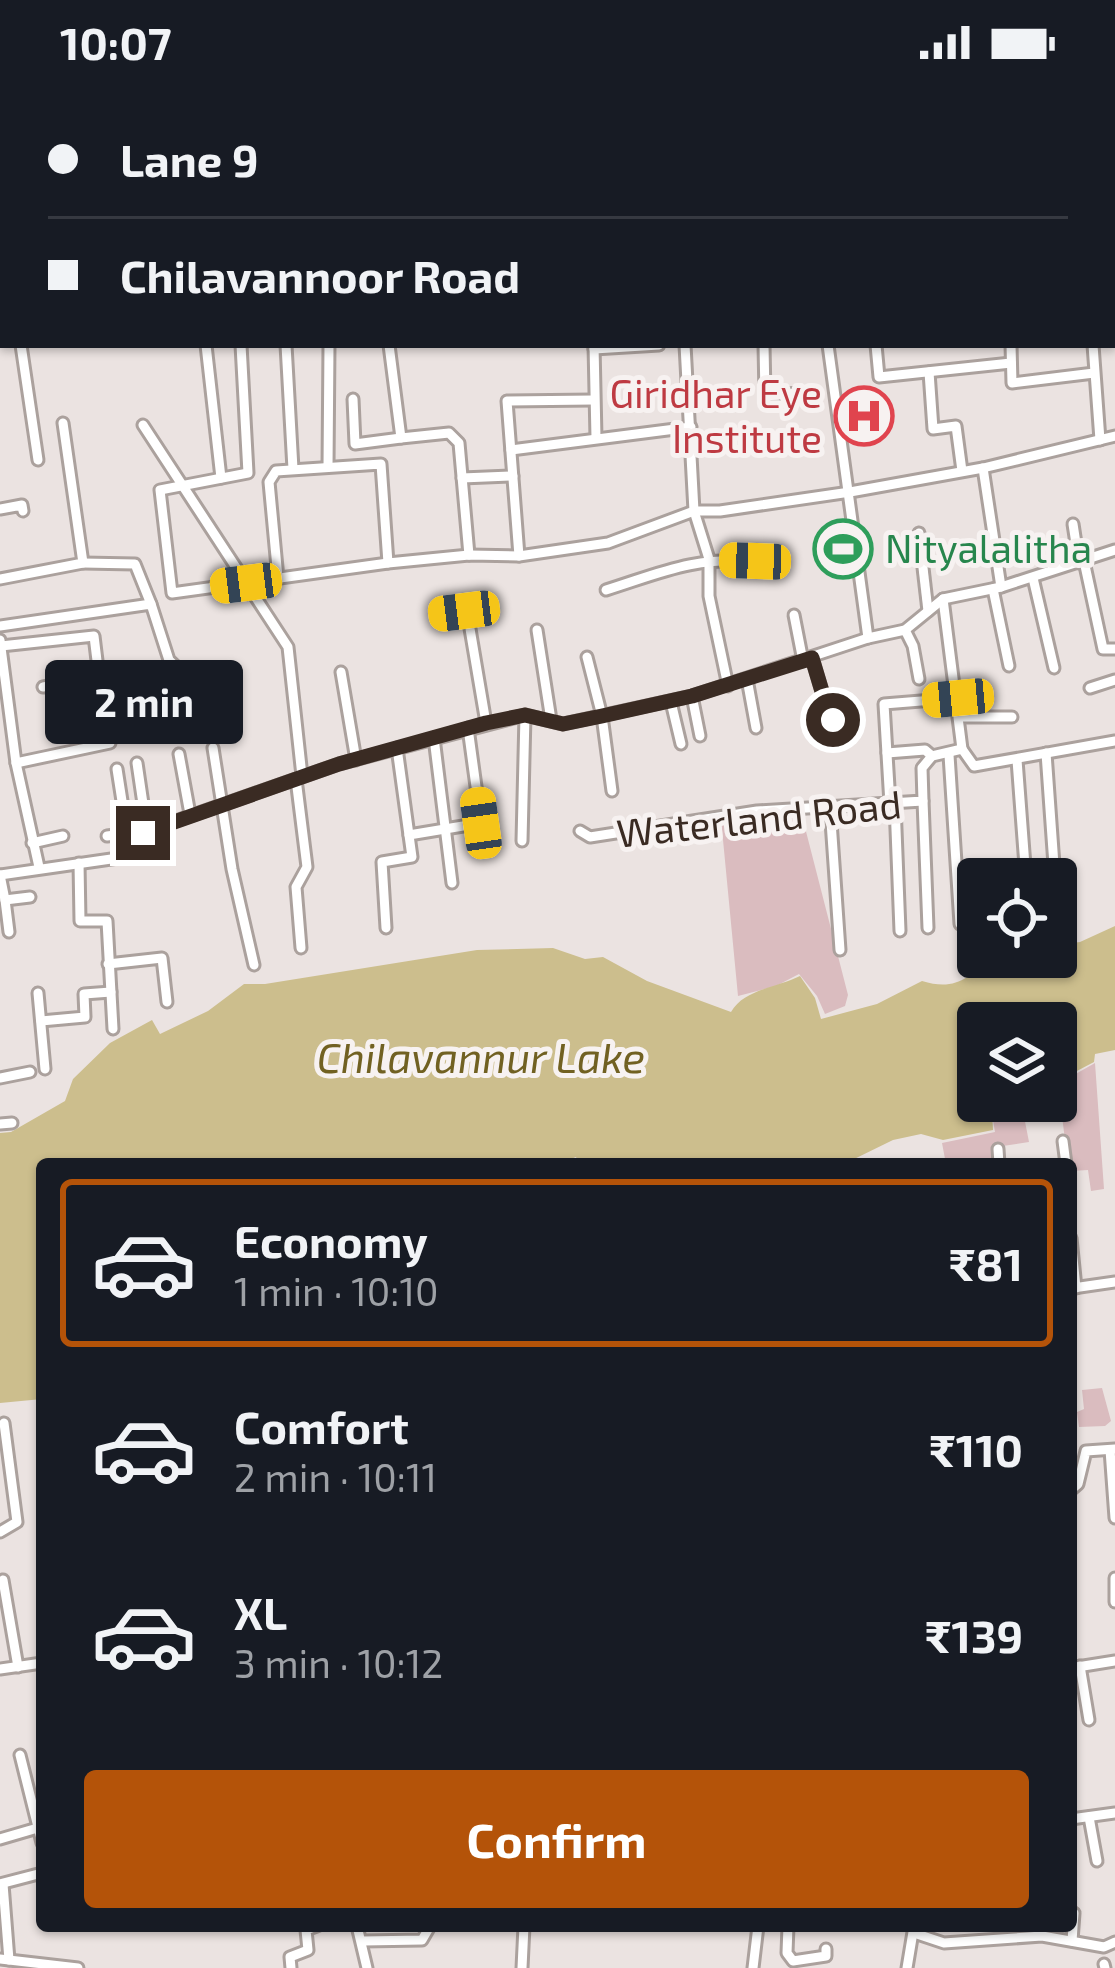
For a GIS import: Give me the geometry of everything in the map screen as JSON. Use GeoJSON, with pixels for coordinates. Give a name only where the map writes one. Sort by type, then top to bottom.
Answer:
{"type":"FeatureCollection","features":[{"type":"Feature","properties":{"kind":"street"},"geometry":{"type":"LineString","coordinates":[[21,348],[38,460]]}},
{"type":"Feature","properties":{"kind":"street"},"geometry":{"type":"LineString","coordinates":[[206,348],[220,478]]}},
{"type":"Feature","properties":{"kind":"street"},"geometry":{"type":"LineString","coordinates":[[241,348],[248,473],[160,490],[172,592],[388,563],[469,555],[519,556],[608,543],[694,511],[850,492],[983,468],[1115,436]]}},
{"type":"Feature","properties":{"kind":"street"},"geometry":{"type":"LineString","coordinates":[[286,348],[293,469]]}},
{"type":"Feature","properties":{"kind":"street"},"geometry":{"type":"LineString","coordinates":[[328,467],[329,348]]}},
{"type":"Feature","properties":{"kind":"street"},"geometry":{"type":"LineString","coordinates":[[389,348],[401,438]]}},
{"type":"Feature","properties":{"kind":"street"},"geometry":{"type":"LineString","coordinates":[[594,348],[596,438]]}},
{"type":"Feature","properties":{"kind":"street"},"geometry":{"type":"LineString","coordinates":[[685,348],[694,511],[709,559],[709,596],[728,686]]}},
{"type":"Feature","properties":{"kind":"street"},"geometry":{"type":"LineString","coordinates":[[764,348],[765,396],[810,392]]}},
{"type":"Feature","properties":{"kind":"street"},"geometry":{"type":"LineString","coordinates":[[828,348],[868,638]]}},
{"type":"Feature","properties":{"kind":"street"},"geometry":{"type":"LineString","coordinates":[[877,348],[879,377],[1011,363]]}},
{"type":"Feature","properties":{"kind":"street"},"geometry":{"type":"LineString","coordinates":[[1011,348],[1012,383],[1094,373]]}},
{"type":"Feature","properties":{"kind":"street"},"geometry":{"type":"LineString","coordinates":[[1093,348],[1100,440]]}},
{"type":"Feature","properties":{"kind":"street"},"geometry":{"type":"LineString","coordinates":[[929,372],[933,430],[956,426],[962,471]]}},
{"type":"Feature","properties":{"kind":"street"},"geometry":{"type":"LineString","coordinates":[[353,399],[355,444],[456,436],[469,555]]}},
{"type":"Feature","properties":{"kind":"street"},"geometry":{"type":"LineString","coordinates":[[519,556],[507,401],[592,400]]}},
{"type":"Feature","properties":{"kind":"street"},"geometry":{"type":"LineString","coordinates":[[63,423],[83,563]]}},
{"type":"Feature","properties":{"kind":"street"},"geometry":{"type":"LineString","coordinates":[[143,424],[291,656],[307,867],[296,887],[301,948]]}},
{"type":"Feature","properties":{"kind":"street"},"geometry":{"type":"LineString","coordinates":[[511,450],[692,427]]}},
{"type":"Feature","properties":{"kind":"street"},"geometry":{"type":"LineString","coordinates":[[278,578],[269,482],[276,471],[381,464],[388,563]]}},
{"type":"Feature","properties":{"kind":"street"},"geometry":{"type":"LineString","coordinates":[[983,468],[1009,666]]}},
{"type":"Feature","properties":{"kind":"street"},"geometry":{"type":"LineString","coordinates":[[462,478],[512,476]]}},
{"type":"Feature","properties":{"kind":"street"},"geometry":{"type":"LineString","coordinates":[[0,509],[22,505],[23,511]]}},
{"type":"Feature","properties":{"kind":"street"},"geometry":{"type":"LineString","coordinates":[[1073,524],[1103,649],[1115,649]]}},
{"type":"Feature","properties":{"kind":"street"},"geometry":{"type":"LineString","coordinates":[[920,533],[928,611]]}},
{"type":"Feature","properties":{"kind":"street"},"geometry":{"type":"LineString","coordinates":[[107,836],[145,832],[299,778],[486,723],[525,715],[563,724],[728,686],[905,630],[943,599],[1033,578],[1115,550]]}},
{"type":"Feature","properties":{"kind":"street"},"geometry":{"type":"LineString","coordinates":[[0,579],[97,561]]}},
{"type":"Feature","properties":{"kind":"street"},"geometry":{"type":"LineString","coordinates":[[606,590],[680,563],[755,561]]}},
{"type":"Feature","properties":{"kind":"street"},"geometry":{"type":"LineString","coordinates":[[83,563],[135,564],[170,660],[191,681]]}},
{"type":"Feature","properties":{"kind":"street"},"geometry":{"type":"LineString","coordinates":[[1033,578],[1054,668]]}},
{"type":"Feature","properties":{"kind":"street"},"geometry":{"type":"LineString","coordinates":[[943,599],[962,748],[974,766],[1115,741]]}},
{"type":"Feature","properties":{"kind":"street"},"geometry":{"type":"LineString","coordinates":[[0,626],[151,604]]}},
{"type":"Feature","properties":{"kind":"street"},"geometry":{"type":"LineString","coordinates":[[438,615],[464,611],[468,617],[486,723]]}},
{"type":"Feature","properties":{"kind":"street"},"geometry":{"type":"LineString","coordinates":[[794,615],[807,660],[832,705],[833,720]]}},
{"type":"Feature","properties":{"kind":"street"},"geometry":{"type":"LineString","coordinates":[[537,630],[551,720]]}},
{"type":"Feature","properties":{"kind":"street"},"geometry":{"type":"LineString","coordinates":[[905,630],[919,680]]}},
{"type":"Feature","properties":{"kind":"street"},"geometry":{"type":"LineString","coordinates":[[39,867],[16,763],[0,643],[94,636],[99,676],[44,687]]}},
{"type":"Feature","properties":{"kind":"street"},"geometry":{"type":"LineString","coordinates":[[587,657],[602,716],[611,791]]}},
{"type":"Feature","properties":{"kind":"street"},"geometry":{"type":"LineString","coordinates":[[340,672],[356,760]]}},
{"type":"Feature","properties":{"kind":"street"},"geometry":{"type":"LineString","coordinates":[[748,680],[756,728]]}},
{"type":"Feature","properties":{"kind":"street"},"geometry":{"type":"LineString","coordinates":[[1090,688],[1115,680]]}},
{"type":"Feature","properties":{"kind":"street"},"geometry":{"type":"LineString","coordinates":[[692,696],[700,736]]}},
{"type":"Feature","properties":{"kind":"street"},"geometry":{"type":"LineString","coordinates":[[900,931],[884,704],[958,698]]}},
{"type":"Feature","properties":{"kind":"street"},"geometry":{"type":"LineString","coordinates":[[671,702],[681,744]]}},
{"type":"Feature","properties":{"kind":"street"},"geometry":{"type":"LineString","coordinates":[[522,841],[525,715]]}},
{"type":"Feature","properties":{"kind":"street"},"geometry":{"type":"LineString","coordinates":[[960,717],[1012,717]]}},
{"type":"Feature","properties":{"kind":"street"},"geometry":{"type":"LineString","coordinates":[[410,836],[481,823],[468,728]]}},
{"type":"Feature","properties":{"kind":"street"},"geometry":{"type":"LineString","coordinates":[[434,738],[452,883]]}},
{"type":"Feature","properties":{"kind":"street"},"geometry":{"type":"LineString","coordinates":[[16,763],[110,742]]}},
{"type":"Feature","properties":{"kind":"street"},"geometry":{"type":"LineString","coordinates":[[213,748],[232,869],[254,965]]}},
{"type":"Feature","properties":{"kind":"street"},"geometry":{"type":"LineString","coordinates":[[386,928],[382,862],[412,857],[398,748]]}},
{"type":"Feature","properties":{"kind":"street","name":"Waterland Road"},"geometry":{"type":"LineString","coordinates":[[580,831],[590,837],[716,816],[923,801],[922,768],[932,756],[962,748]]}},
{"type":"Feature","properties":{"kind":"street"},"geometry":{"type":"LineString","coordinates":[[886,753],[925,750],[932,756]]}},
{"type":"Feature","properties":{"kind":"street"},"geometry":{"type":"LineString","coordinates":[[1046,753],[1054,858]]}},
{"type":"Feature","properties":{"kind":"street"},"geometry":{"type":"LineString","coordinates":[[179,754],[190,814]]}},
{"type":"Feature","properties":{"kind":"street"},"geometry":{"type":"LineString","coordinates":[[949,754],[957,878]]}},
{"type":"Feature","properties":{"kind":"street"},"geometry":{"type":"LineString","coordinates":[[1017,760],[1024,858]]}},
{"type":"Feature","properties":{"kind":"street"},"geometry":{"type":"LineString","coordinates":[[10,932],[0,875],[125,857],[145,832],[137,763]]}},
{"type":"Feature","properties":{"kind":"street"},"geometry":{"type":"LineString","coordinates":[[117,770],[127,833]]}},
{"type":"Feature","properties":{"kind":"street"},"geometry":{"type":"LineString","coordinates":[[923,801],[928,928]]}},
{"type":"Feature","properties":{"kind":"street"},"geometry":{"type":"LineString","coordinates":[[830,807],[840,950]]}},
{"type":"Feature","properties":{"kind":"street"},"geometry":{"type":"LineString","coordinates":[[32,843],[63,836]]}},
{"type":"Feature","properties":{"kind":"street"},"geometry":{"type":"LineString","coordinates":[[79,863],[80,921],[107,921],[113,1029]]}},
{"type":"Feature","properties":{"kind":"street"},"geometry":{"type":"LineString","coordinates":[[5,900],[29,897]]}},
{"type":"Feature","properties":{"kind":"street"},"geometry":{"type":"LineString","coordinates":[[108,964],[162,958],[166,1002]]}},
{"type":"Feature","properties":{"kind":"street"},"geometry":{"type":"LineString","coordinates":[[40,1021],[85,1017],[84,994],[111,992]]}},
{"type":"Feature","properties":{"kind":"street"},"geometry":{"type":"LineString","coordinates":[[38,993],[45,1069]]}},
{"type":"Feature","properties":{"kind":"street"},"geometry":{"type":"LineString","coordinates":[[0,1078],[30,1072]]}},
{"type":"Feature","properties":{"kind":"street"},"geometry":{"type":"LineString","coordinates":[[1063,1141],[1065,1158]]}},
{"type":"Feature","properties":{"kind":"street"},"geometry":{"type":"LineString","coordinates":[[998,1149],[999,1158]]}},
{"type":"Feature","properties":{"kind":"street"},"geometry":{"type":"LineString","coordinates":[[1077,1287],[1115,1282]]}},
{"type":"Feature","properties":{"kind":"street"},"geometry":{"type":"LineString","coordinates":[[0,1532],[17,1522],[4,1423]]}},
{"type":"Feature","properties":{"kind":"street"},"geometry":{"type":"LineString","coordinates":[[1077,1485],[1086,1451],[1112,1450],[1115,1518]]}},
{"type":"Feature","properties":{"kind":"street"},"geometry":{"type":"LineString","coordinates":[[1115,1578],[1115,1602]]}},
{"type":"Feature","properties":{"kind":"street"},"geometry":{"type":"LineString","coordinates":[[3,1580],[18,1667]]}},
{"type":"Feature","properties":{"kind":"street"},"geometry":{"type":"LineString","coordinates":[[1077,1667],[1115,1660]]}},
{"type":"Feature","properties":{"kind":"street"},"geometry":{"type":"LineString","coordinates":[[0,1669],[36,1664]]}},
{"type":"Feature","properties":{"kind":"street"},"geometry":{"type":"LineString","coordinates":[[1077,1675],[1089,1720]]}},
{"type":"Feature","properties":{"kind":"street"},"geometry":{"type":"LineString","coordinates":[[20,1755],[36,1813]]}},
{"type":"Feature","properties":{"kind":"street"},"geometry":{"type":"LineString","coordinates":[[1077,1818],[1115,1814]]}},
{"type":"Feature","properties":{"kind":"street"},"geometry":{"type":"LineString","coordinates":[[1089,1816],[1097,1861]]}},
{"type":"Feature","properties":{"kind":"street"},"geometry":{"type":"LineString","coordinates":[[0,1838],[36,1828]]}},
{"type":"Feature","properties":{"kind":"street"},"geometry":{"type":"LineString","coordinates":[[36,1875],[2,1884],[4,1960],[78,1968]]}},
{"type":"Feature","properties":{"kind":"street"},"geometry":{"type":"LineString","coordinates":[[290,1968],[290,1957],[308,1950],[306,1932]]}},
{"type":"Feature","properties":{"kind":"street"},"geometry":{"type":"LineString","coordinates":[[359,1932],[367,1968]]}},
{"type":"Feature","properties":{"kind":"street"},"geometry":{"type":"LineString","coordinates":[[363,1941],[422,1940],[427,1932]]}},
{"type":"Feature","properties":{"kind":"street"},"geometry":{"type":"LineString","coordinates":[[522,1968],[524,1932]]}},
{"type":"Feature","properties":{"kind":"street"},"geometry":{"type":"LineString","coordinates":[[753,1968],[757,1932]]}},
{"type":"Feature","properties":{"kind":"street"},"geometry":{"type":"LineString","coordinates":[[788,1932],[787,1953],[794,1961],[826,1956],[826,1949]]}},
{"type":"Feature","properties":{"kind":"street"},"geometry":{"type":"LineString","coordinates":[[907,1968],[913,1932]]}},
{"type":"Feature","properties":{"kind":"street"},"geometry":{"type":"LineString","coordinates":[[921,1932],[944,1942],[1042,1936],[1104,1947],[1115,1942]]}},
{"type":"Feature","properties":{"kind":"street"},"geometry":{"type":"LineString","coordinates":[[1072,1941],[1073,1932]]}},
{"type":"Feature","properties":{"kind":"shaded area"},"geometry":{"type":"Polygon","coordinates":[[[801,812],[848,995],[845,1006],[825,1014],[799,974],[738,996],[721,819],[801,812]]]}},
{"type":"Feature","properties":{"kind":"shaded area"},"geometry":{"type":"Polygon","coordinates":[[[1095,1063],[1104,1189],[1091,1191],[1088,1170],[1077,1171],[1077,1158],[1067,1158],[1063,1122],[1077,1122],[1077,1073],[1095,1063]]]}},
{"type":"Feature","properties":{"kind":"shaded area"},"geometry":{"type":"Polygon","coordinates":[[[993,1122],[1025,1122],[1029,1142],[996,1147],[997,1158],[945,1158],[942,1143],[995,1132],[993,1122]]]}},
{"type":"Feature","properties":{"kind":"shaded area"},"geometry":{"type":"Polygon","coordinates":[[[1102,1388],[1111,1421],[1105,1426],[1079,1427],[1082,1390],[1102,1388]]]}},
{"type":"Feature","properties":{"kind":"water","name":"Chilavannur Lake"},"geometry":{"type":"Polygon","coordinates":[[[1115,926],[1115,1050],[1095,1054],[1094,1062],[1077,1071],[1077,1002],[957,1002],[957,1122],[993,1122],[993,1130],[943,1140],[921,1134],[893,1140],[856,1158],[36,1158],[36,1400],[0,1403],[0,1133],[11,1132],[65,1101],[73,1079],[110,1043],[152,1020],[160,1034],[208,1011],[244,984],[477,950],[553,948],[585,959],[603,957],[647,981],[731,1012],[752,994],[800,976],[815,998],[821,1019],[877,1004],[922,981],[943,985],[964,978],[1077,978],[1077,942],[1115,926]]]}},
{"type":"Feature","properties":{"kind":"place","name":"Giridhar Eye Institute"},"geometry":{"type":"Point","coordinates":[864,416]}},
{"type":"Feature","properties":{"kind":"place","name":"Nityalalitha"},"geometry":{"type":"Point","coordinates":[843,549]}},
{"type":"Feature","properties":{"kind":"route"},"geometry":{"type":"LineString","coordinates":[[143,833],[339,764],[486,723],[535,715],[563,724],[692,696],[812,658],[824,698],[832,705],[833,720]]}}]}
